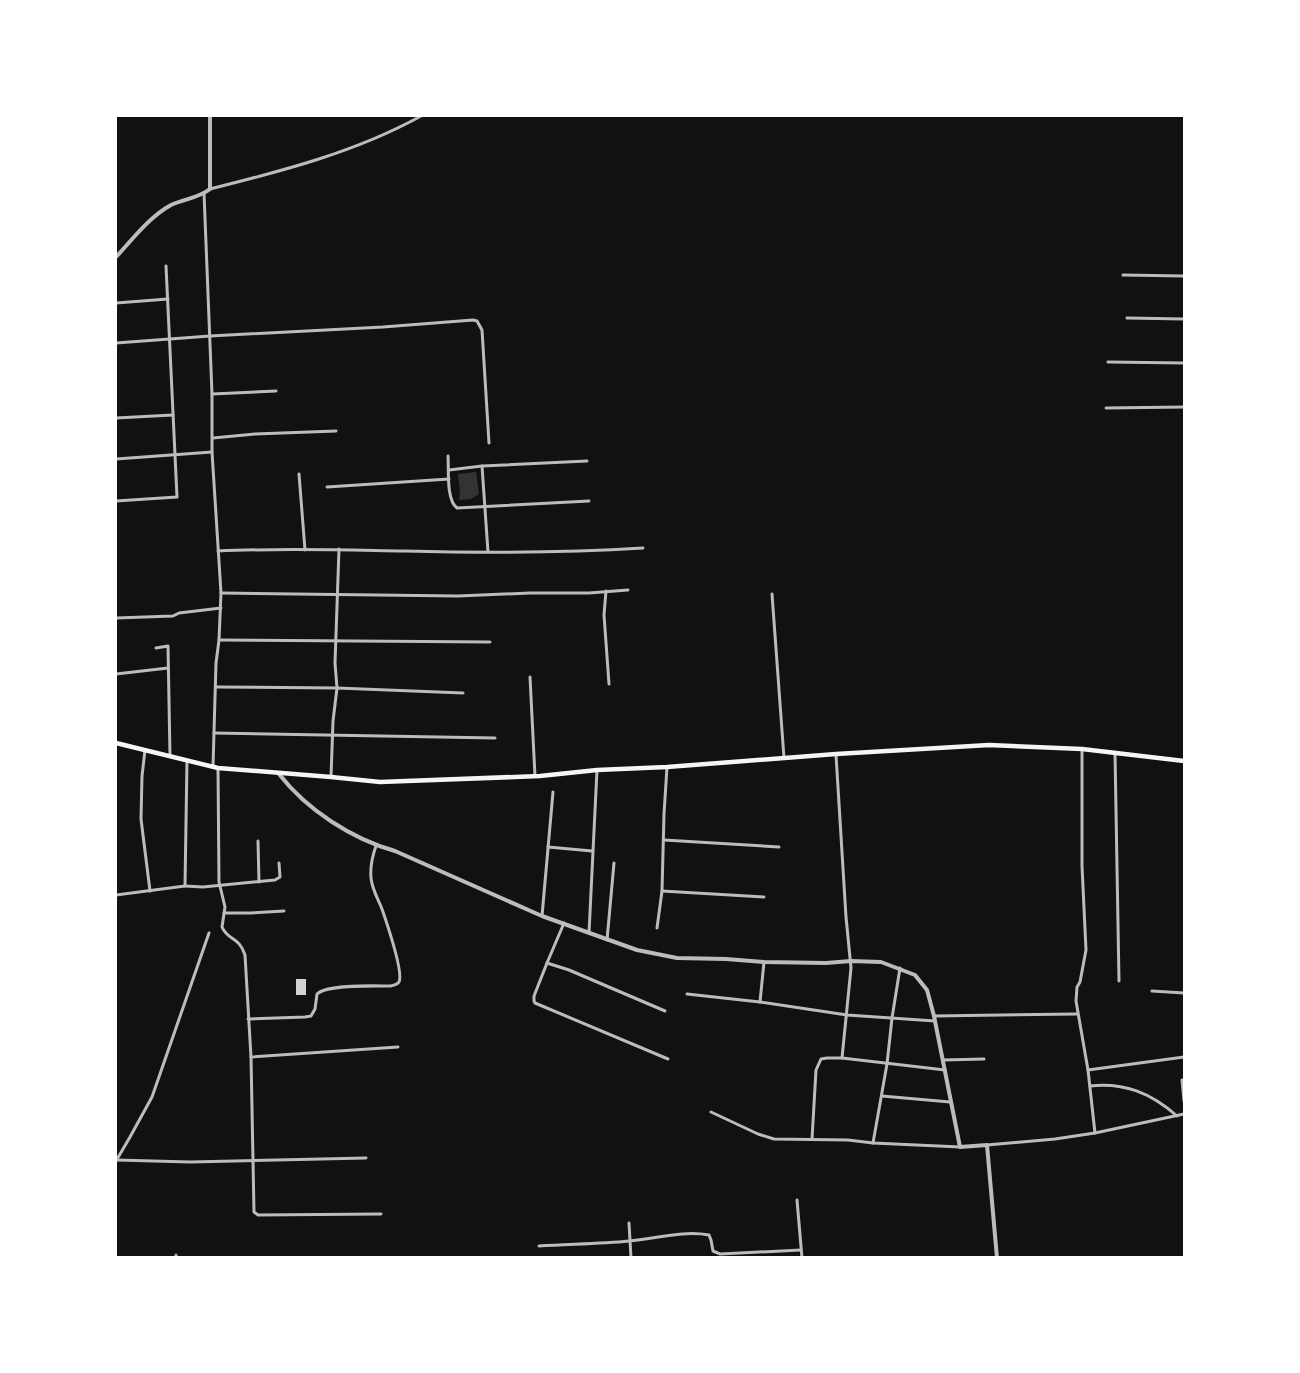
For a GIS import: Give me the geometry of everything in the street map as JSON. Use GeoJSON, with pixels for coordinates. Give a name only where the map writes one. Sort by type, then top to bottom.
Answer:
{"type":"FeatureCollection","features":[{"type":"Feature","properties":{"kind":"main road"},"geometry":{"type":"LineString","coordinates":[[116,743],[216,767],[380,782],[534,776],[989,745],[1082,749],[1185,761]]}},
{"type":"Feature","properties":{"kind":"street"},"geometry":{"type":"LineString","coordinates":[[210,116],[210,189]]}},
{"type":"Feature","properties":{"kind":"street"},"geometry":{"type":"LineString","coordinates":[[116,257],[169,206],[204,194],[210,189],[326,157],[421,116]]}},
{"type":"Feature","properties":{"kind":"street"},"geometry":{"type":"LineString","coordinates":[[204,194],[213,452],[221,593],[214,733],[219,882],[225,901],[223,930],[238,942],[244,955],[251,1057],[253,1209],[258,1215],[381,1214]]}},
{"type":"Feature","properties":{"kind":"street"},"geometry":{"type":"LineString","coordinates":[[116,501],[177,496],[166,266]]}},
{"type":"Feature","properties":{"kind":"street"},"geometry":{"type":"LineString","coordinates":[[1123,275],[1185,276]]}},
{"type":"Feature","properties":{"kind":"street"},"geometry":{"type":"LineString","coordinates":[[116,303],[168,299]]}},
{"type":"Feature","properties":{"kind":"street"},"geometry":{"type":"LineString","coordinates":[[1127,318],[1185,319]]}},
{"type":"Feature","properties":{"kind":"street"},"geometry":{"type":"LineString","coordinates":[[116,343],[477,321],[482,330],[489,443]]}},
{"type":"Feature","properties":{"kind":"street"},"geometry":{"type":"LineString","coordinates":[[1108,362],[1185,363]]}},
{"type":"Feature","properties":{"kind":"street"},"geometry":{"type":"LineString","coordinates":[[212,394],[276,391]]}},
{"type":"Feature","properties":{"kind":"street"},"geometry":{"type":"LineString","coordinates":[[1106,408],[1185,407]]}},
{"type":"Feature","properties":{"kind":"street"},"geometry":{"type":"LineString","coordinates":[[116,418],[173,415]]}},
{"type":"Feature","properties":{"kind":"street"},"geometry":{"type":"LineString","coordinates":[[213,438],[336,431]]}},
{"type":"Feature","properties":{"kind":"street"},"geometry":{"type":"LineString","coordinates":[[116,459],[213,452]]}},
{"type":"Feature","properties":{"kind":"street"},"geometry":{"type":"LineString","coordinates":[[448,456],[450,496],[457,508],[589,501]]}},
{"type":"Feature","properties":{"kind":"street"},"geometry":{"type":"LineString","coordinates":[[449,470],[482,466],[587,461]]}},
{"type":"Feature","properties":{"kind":"street"},"geometry":{"type":"LineString","coordinates":[[482,466],[488,552]]}},
{"type":"Feature","properties":{"kind":"street"},"geometry":{"type":"LineString","coordinates":[[299,474],[305,550]]}},
{"type":"Feature","properties":{"kind":"street"},"geometry":{"type":"LineString","coordinates":[[327,487],[449,478]]}},
{"type":"Feature","properties":{"kind":"street"},"geometry":{"type":"LineString","coordinates":[[218,551],[339,549],[488,552],[643,548]]}},
{"type":"Feature","properties":{"kind":"street"},"geometry":{"type":"LineString","coordinates":[[331,777],[332,735],[337,688],[335,663],[339,549]]}},
{"type":"Feature","properties":{"kind":"street"},"geometry":{"type":"LineString","coordinates":[[221,593],[458,596],[628,590]]}},
{"type":"Feature","properties":{"kind":"street"},"geometry":{"type":"LineString","coordinates":[[606,591],[604,615],[609,684]]}},
{"type":"Feature","properties":{"kind":"street"},"geometry":{"type":"LineString","coordinates":[[772,594],[784,758]]}},
{"type":"Feature","properties":{"kind":"street"},"geometry":{"type":"LineString","coordinates":[[116,618],[173,616],[180,613],[221,608]]}},
{"type":"Feature","properties":{"kind":"street"},"geometry":{"type":"LineString","coordinates":[[219,640],[490,642]]}},
{"type":"Feature","properties":{"kind":"street"},"geometry":{"type":"LineString","coordinates":[[156,648],[168,646],[170,756]]}},
{"type":"Feature","properties":{"kind":"street"},"geometry":{"type":"LineString","coordinates":[[116,674],[168,668]]}},
{"type":"Feature","properties":{"kind":"street"},"geometry":{"type":"LineString","coordinates":[[530,677],[534,776]]}},
{"type":"Feature","properties":{"kind":"street"},"geometry":{"type":"LineString","coordinates":[[216,687],[337,688],[463,693]]}},
{"type":"Feature","properties":{"kind":"street"},"geometry":{"type":"LineString","coordinates":[[214,733],[495,738]]}},
{"type":"Feature","properties":{"kind":"street"},"geometry":{"type":"LineString","coordinates":[[1082,749],[1082,866],[1086,950],[1076,996],[1095,1133]]}},
{"type":"Feature","properties":{"kind":"street"},"geometry":{"type":"LineString","coordinates":[[145,750],[141,819],[150,891]]}},
{"type":"Feature","properties":{"kind":"street"},"geometry":{"type":"LineString","coordinates":[[1114,753],[1119,981]]}},
{"type":"Feature","properties":{"kind":"street"},"geometry":{"type":"LineString","coordinates":[[836,754],[846,917],[851,961],[842,1058]]}},
{"type":"Feature","properties":{"kind":"street"},"geometry":{"type":"LineString","coordinates":[[185,886],[187,760]]}},
{"type":"Feature","properties":{"kind":"street"},"geometry":{"type":"LineString","coordinates":[[657,928],[662,891],[667,767]]}},
{"type":"Feature","properties":{"kind":"street"},"geometry":{"type":"LineString","coordinates":[[589,933],[597,770]]}},
{"type":"Feature","properties":{"kind":"street"},"geometry":{"type":"LineString","coordinates":[[279,774],[288,785],[329,820],[353,836],[395,851],[542,916],[637,950],[677,958],[764,962],[881,962],[915,975],[927,990],[935,1019],[960,1147]]}},
{"type":"Feature","properties":{"kind":"street"},"geometry":{"type":"LineString","coordinates":[[542,916],[553,792]]}},
{"type":"Feature","properties":{"kind":"street"},"geometry":{"type":"LineString","coordinates":[[664,840],[779,847]]}},
{"type":"Feature","properties":{"kind":"street"},"geometry":{"type":"LineString","coordinates":[[258,841],[259,882]]}},
{"type":"Feature","properties":{"kind":"street"},"geometry":{"type":"LineString","coordinates":[[248,1019],[311,1016],[315,1009],[317,993],[322,989],[391,986],[396,985],[399,981],[400,969],[371,879],[371,862],[376,846]]}},
{"type":"Feature","properties":{"kind":"street"},"geometry":{"type":"LineString","coordinates":[[548,847],[592,851]]}},
{"type":"Feature","properties":{"kind":"street"},"geometry":{"type":"LineString","coordinates":[[116,895],[185,886],[203,887],[278,879],[280,877],[279,863]]}},
{"type":"Feature","properties":{"kind":"street"},"geometry":{"type":"LineString","coordinates":[[607,940],[614,863]]}},
{"type":"Feature","properties":{"kind":"street"},"geometry":{"type":"LineString","coordinates":[[662,891],[764,897]]}},
{"type":"Feature","properties":{"kind":"street"},"geometry":{"type":"LineString","coordinates":[[224,913],[284,911]]}},
{"type":"Feature","properties":{"kind":"street"},"geometry":{"type":"LineString","coordinates":[[564,923],[534,996],[535,1003],[668,1059]]}},
{"type":"Feature","properties":{"kind":"street"},"geometry":{"type":"LineString","coordinates":[[209,933],[152,1097],[116,1160],[190,1162],[366,1158]]}},
{"type":"Feature","properties":{"kind":"street"},"geometry":{"type":"LineString","coordinates":[[760,1002],[764,962]]}},
{"type":"Feature","properties":{"kind":"street"},"geometry":{"type":"LineString","coordinates":[[547,963],[569,970],[665,1011]]}},
{"type":"Feature","properties":{"kind":"street"},"geometry":{"type":"LineString","coordinates":[[873,1143],[900,968]]}},
{"type":"Feature","properties":{"kind":"street"},"geometry":{"type":"LineString","coordinates":[[1152,991],[1185,993]]}},
{"type":"Feature","properties":{"kind":"street"},"geometry":{"type":"LineString","coordinates":[[687,994],[847,1015],[892,1018],[935,1019],[1077,1014]]}},
{"type":"Feature","properties":{"kind":"street"},"geometry":{"type":"LineString","coordinates":[[251,1057],[398,1047]]}},
{"type":"Feature","properties":{"kind":"street"},"geometry":{"type":"LineString","coordinates":[[1088,1070],[1185,1057]]}},
{"type":"Feature","properties":{"kind":"street"},"geometry":{"type":"LineString","coordinates":[[812,1139],[816,1070],[821,1059],[842,1058],[945,1070]]}},
{"type":"Feature","properties":{"kind":"street"},"geometry":{"type":"LineString","coordinates":[[943,1060],[984,1059]]}},
{"type":"Feature","properties":{"kind":"street"},"geometry":{"type":"LineString","coordinates":[[1182,1080],[1185,1101]]}},
{"type":"Feature","properties":{"kind":"street"},"geometry":{"type":"LineString","coordinates":[[1090,1086],[1106,1084],[1141,1092],[1177,1116]]}},
{"type":"Feature","properties":{"kind":"street"},"geometry":{"type":"LineString","coordinates":[[882,1096],[950,1102]]}},
{"type":"Feature","properties":{"kind":"street"},"geometry":{"type":"LineString","coordinates":[[711,1112],[774,1139],[848,1140],[960,1147],[1095,1133],[1185,1114]]}},
{"type":"Feature","properties":{"kind":"street"},"geometry":{"type":"LineString","coordinates":[[987,1145],[997,1257]]}},
{"type":"Feature","properties":{"kind":"street"},"geometry":{"type":"LineString","coordinates":[[797,1200],[802,1257]]}},
{"type":"Feature","properties":{"kind":"street"},"geometry":{"type":"LineString","coordinates":[[629,1223],[631,1257]]}},
{"type":"Feature","properties":{"kind":"street"},"geometry":{"type":"LineString","coordinates":[[539,1246],[705,1234],[709,1235],[713,1251],[720,1254],[801,1250]]}},
{"type":"Feature","properties":{"kind":"shaded area"},"geometry":{"type":"Polygon","coordinates":[[[476,472],[479,494],[471,499],[459,500],[458,474],[476,472]]]}},
{"type":"Feature","properties":{"kind":"building"},"geometry":{"type":"Polygon","coordinates":[[[296,979],[306,979],[306,995],[296,995],[296,979]]]}}]}
